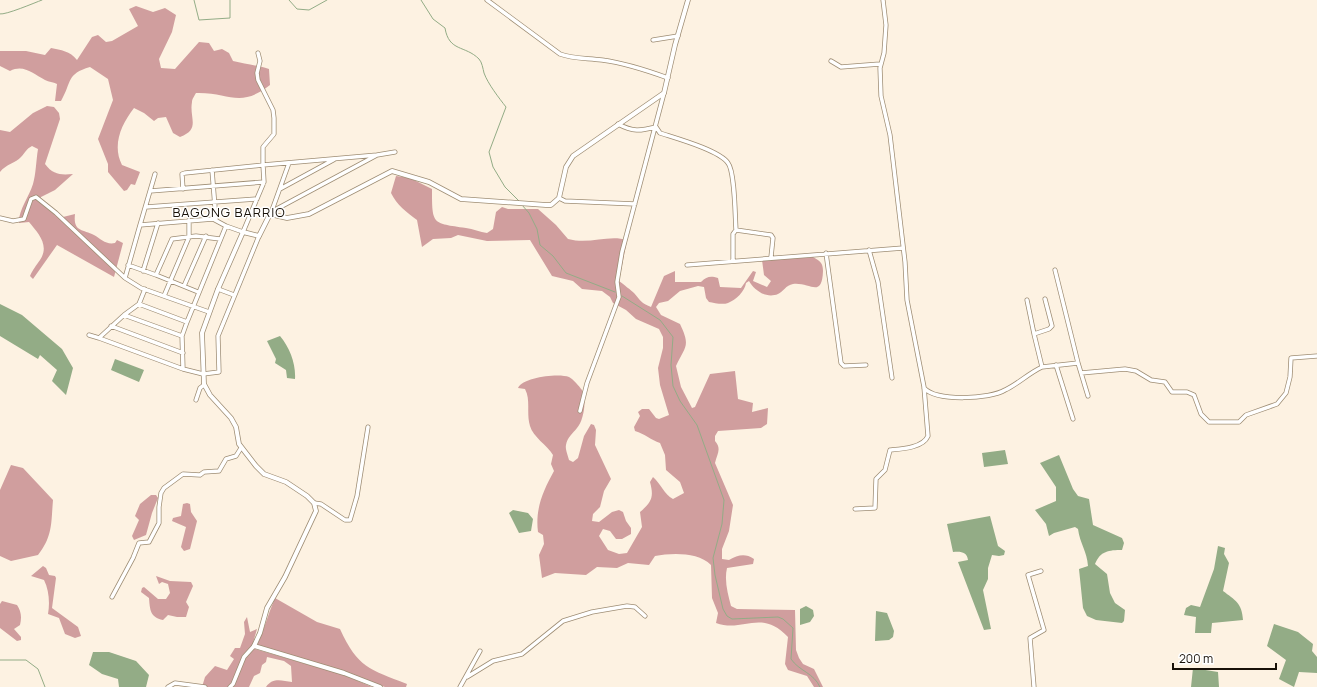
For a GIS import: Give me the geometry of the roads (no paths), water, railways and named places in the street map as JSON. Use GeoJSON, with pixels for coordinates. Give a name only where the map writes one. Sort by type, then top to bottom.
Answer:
{"type":"FeatureCollection","features":[{"type":"Feature","properties":{"kind":"street"},"geometry":{"type":"LineString","coordinates":[[487,0],[560,54],[572,58],[603,60],[638,68],[668,78]]}},
{"type":"Feature","properties":{"kind":"street"},"geometry":{"type":"LineString","coordinates":[[580,411],[588,383],[619,297],[617,282],[622,252],[656,128],[688,0]]}},
{"type":"Feature","properties":{"kind":"street"},"geometry":{"type":"LineString","coordinates":[[855,509],[875,508],[876,479],[885,470],[890,450],[900,450],[922,443],[927,439],[924,388],[910,323],[890,135],[882,101],[880,64],[884,53],[886,25],[883,0]]}},
{"type":"Feature","properties":{"kind":"street"},"geometry":{"type":"LineString","coordinates":[[653,40],[678,36]]}},
{"type":"Feature","properties":{"kind":"street"},"geometry":{"type":"LineString","coordinates":[[258,53],[260,61],[257,73],[258,80],[271,104],[274,118],[274,134],[263,147],[264,182],[218,289],[202,336],[204,385],[210,395],[233,421],[241,448],[264,474],[291,484],[314,503],[321,504],[345,520],[350,520],[357,496],[368,427]]}},
{"type":"Feature","properties":{"kind":"street"},"geometry":{"type":"LineString","coordinates":[[831,61],[841,67],[880,64]]}},
{"type":"Feature","properties":{"kind":"street"},"geometry":{"type":"LineString","coordinates":[[270,213],[287,218],[309,214],[392,171],[429,182],[460,199],[550,205],[559,198],[566,167],[569,161],[618,124],[664,93]]}},
{"type":"Feature","properties":{"kind":"street"},"geometry":{"type":"LineString","coordinates":[[618,124],[628,130],[638,132],[656,128]]}},
{"type":"Feature","properties":{"kind":"street"},"geometry":{"type":"LineString","coordinates":[[656,128],[660,133],[699,146],[722,157],[728,163],[731,171],[736,230],[733,234],[733,260]]}},
{"type":"Feature","properties":{"kind":"street"},"geometry":{"type":"LineString","coordinates":[[183,189],[182,174],[395,152]]}},
{"type":"Feature","properties":{"kind":"street"},"geometry":{"type":"LineString","coordinates":[[270,213],[377,155]]}},
{"type":"Feature","properties":{"kind":"street"},"geometry":{"type":"LineString","coordinates":[[280,189],[337,158]]}},
{"type":"Feature","properties":{"kind":"street"},"geometry":{"type":"LineString","coordinates":[[89,334],[183,369],[203,374],[220,371],[218,336],[280,189],[289,163]]}},
{"type":"Feature","properties":{"kind":"street"},"geometry":{"type":"LineString","coordinates":[[212,170],[216,220]]}},
{"type":"Feature","properties":{"kind":"street"},"geometry":{"type":"LineString","coordinates":[[125,278],[155,174]]}},
{"type":"Feature","properties":{"kind":"street"},"geometry":{"type":"LineString","coordinates":[[150,191],[264,182]]}},
{"type":"Feature","properties":{"kind":"street"},"geometry":{"type":"LineString","coordinates":[[0,218],[13,221],[24,219],[31,199],[36,197],[56,213],[125,278],[145,289],[193,308],[209,312]]}},
{"type":"Feature","properties":{"kind":"street"},"geometry":{"type":"LineString","coordinates":[[146,207],[257,198]]}},
{"type":"Feature","properties":{"kind":"street"},"geometry":{"type":"LineString","coordinates":[[559,198],[565,201],[635,204]]}},
{"type":"Feature","properties":{"kind":"street"},"geometry":{"type":"LineString","coordinates":[[140,224],[189,220],[216,220],[226,226],[259,236]]}},
{"type":"Feature","properties":{"kind":"street"},"geometry":{"type":"LineString","coordinates":[[164,296],[189,237],[189,220]]}},
{"type":"Feature","properties":{"kind":"street"},"geometry":{"type":"LineString","coordinates":[[143,271],[158,223]]}},
{"type":"Feature","properties":{"kind":"street"},"geometry":{"type":"LineString","coordinates":[[183,369],[182,336],[198,292],[226,226]]}},
{"type":"Feature","properties":{"kind":"street"},"geometry":{"type":"LineString","coordinates":[[736,230],[771,235],[773,238],[771,257]]}},
{"type":"Feature","properties":{"kind":"street"},"geometry":{"type":"LineString","coordinates":[[184,286],[206,236]]}},
{"type":"Feature","properties":{"kind":"street"},"geometry":{"type":"LineString","coordinates":[[156,275],[172,239],[206,236],[220,239]]}},
{"type":"Feature","properties":{"kind":"street"},"geometry":{"type":"LineString","coordinates":[[687,265],[771,257],[903,248]]}},
{"type":"Feature","properties":{"kind":"street"},"geometry":{"type":"LineString","coordinates":[[869,250],[878,282],[892,378]]}},
{"type":"Feature","properties":{"kind":"street"},"geometry":{"type":"LineString","coordinates":[[826,253],[841,363],[844,366],[866,365]]}},
{"type":"Feature","properties":{"kind":"street"},"geometry":{"type":"LineString","coordinates":[[128,265],[198,292]]}},
{"type":"Feature","properties":{"kind":"street"},"geometry":{"type":"LineString","coordinates":[[1055,270],[1078,363],[1088,396]]}},
{"type":"Feature","properties":{"kind":"street"},"geometry":{"type":"LineString","coordinates":[[99,338],[111,326],[139,304],[145,289]]}},
{"type":"Feature","properties":{"kind":"street"},"geometry":{"type":"LineString","coordinates":[[218,289],[234,296]]}},
{"type":"Feature","properties":{"kind":"street"},"geometry":{"type":"LineString","coordinates":[[1034,334],[1049,329],[1052,326],[1045,298]]}},
{"type":"Feature","properties":{"kind":"street"},"geometry":{"type":"LineString","coordinates":[[1027,300],[1042,367]]}},
{"type":"Feature","properties":{"kind":"street"},"geometry":{"type":"LineString","coordinates":[[139,304],[187,322]]}},
{"type":"Feature","properties":{"kind":"street"},"geometry":{"type":"LineString","coordinates":[[124,315],[182,336]]}},
{"type":"Feature","properties":{"kind":"street"},"geometry":{"type":"LineString","coordinates":[[111,326],[183,353]]}},
{"type":"Feature","properties":{"kind":"street"},"geometry":{"type":"LineString","coordinates":[[1081,374],[1125,369],[1134,370],[1151,380],[1165,382],[1172,392],[1187,392],[1194,395],[1201,414],[1209,422],[1239,422],[1246,415],[1277,404],[1285,396],[1290,377],[1291,358],[1317,356]]}},
{"type":"Feature","properties":{"kind":"street"},"geometry":{"type":"LineString","coordinates":[[924,388],[931,393],[947,397],[992,395],[1006,390],[1042,367],[1078,363]]}},
{"type":"Feature","properties":{"kind":"street"},"geometry":{"type":"LineString","coordinates":[[1056,365],[1073,419]]}},
{"type":"Feature","properties":{"kind":"street"},"geometry":{"type":"LineString","coordinates":[[196,400],[200,388],[204,385]]}},
{"type":"Feature","properties":{"kind":"street"},"geometry":{"type":"LineString","coordinates":[[112,597],[133,558],[139,543],[149,542],[157,531],[160,515],[161,493],[164,488],[184,474],[200,475],[204,472],[220,471],[226,459],[236,456],[241,448]]}},
{"type":"Feature","properties":{"kind":"street"},"geometry":{"type":"LineString","coordinates":[[230,687],[233,684],[244,657],[254,646],[260,633],[267,608],[285,577],[315,516],[314,503]]}},
{"type":"Feature","properties":{"kind":"street"},"geometry":{"type":"LineString","coordinates":[[1034,687],[1030,638],[1044,630],[1028,574],[1040,571]]}},
{"type":"Feature","properties":{"kind":"street"},"geometry":{"type":"LineString","coordinates":[[467,677],[494,661],[522,654],[563,621],[592,612],[627,606],[635,608],[645,616]]}},
{"type":"Feature","properties":{"kind":"street"},"geometry":{"type":"LineString","coordinates":[[254,646],[344,674],[380,687]]}},
{"type":"Feature","properties":{"kind":"street"},"geometry":{"type":"LineString","coordinates":[[460,687],[467,677],[480,651]]}},
{"type":"Feature","properties":{"kind":"street"},"geometry":{"type":"LineString","coordinates":[[168,687],[179,683],[205,687]]}},
{"type":"Feature","properties":{"kind":"waterway"},"geometry":{"type":"LineString","coordinates":[[0,14],[14,11],[42,0]]}},
{"type":"Feature","properties":{"kind":"waterway"},"geometry":{"type":"LineString","coordinates":[[194,0],[199,20],[230,18],[230,0]]}},
{"type":"Feature","properties":{"kind":"waterway"},"geometry":{"type":"LineString","coordinates":[[289,0],[297,9],[309,10],[327,0]]}},
{"type":"Feature","properties":{"kind":"waterway"},"geometry":{"type":"LineString","coordinates":[[421,0],[433,19],[445,28],[450,41],[454,45],[474,55],[480,60],[488,82],[506,107],[489,152],[493,167],[505,187],[520,202]]}},
{"type":"Feature","properties":{"kind":"waterway"},"geometry":{"type":"LineString","coordinates":[[522,205],[529,213],[537,229],[540,245],[553,256],[566,273],[615,292]]}},
{"type":"Feature","properties":{"kind":"waterway"},"geometry":{"type":"LineString","coordinates":[[622,296],[660,320],[673,337],[671,365],[673,386],[680,401],[697,425],[724,500],[722,524],[713,558],[715,575],[723,609],[727,616],[732,619],[778,617],[783,619],[793,628],[791,659],[814,678],[820,687]]}},
{"type":"Feature","properties":{"kind":"waterway"},"geometry":{"type":"LineString","coordinates":[[0,660],[26,660],[38,669],[45,687]]}},
{"type":"Feature","properties":{"kind":"district","name":"BAGONG BARRIO"},"geometry":{"type":"Point","coordinates":[229,212]}}]}
